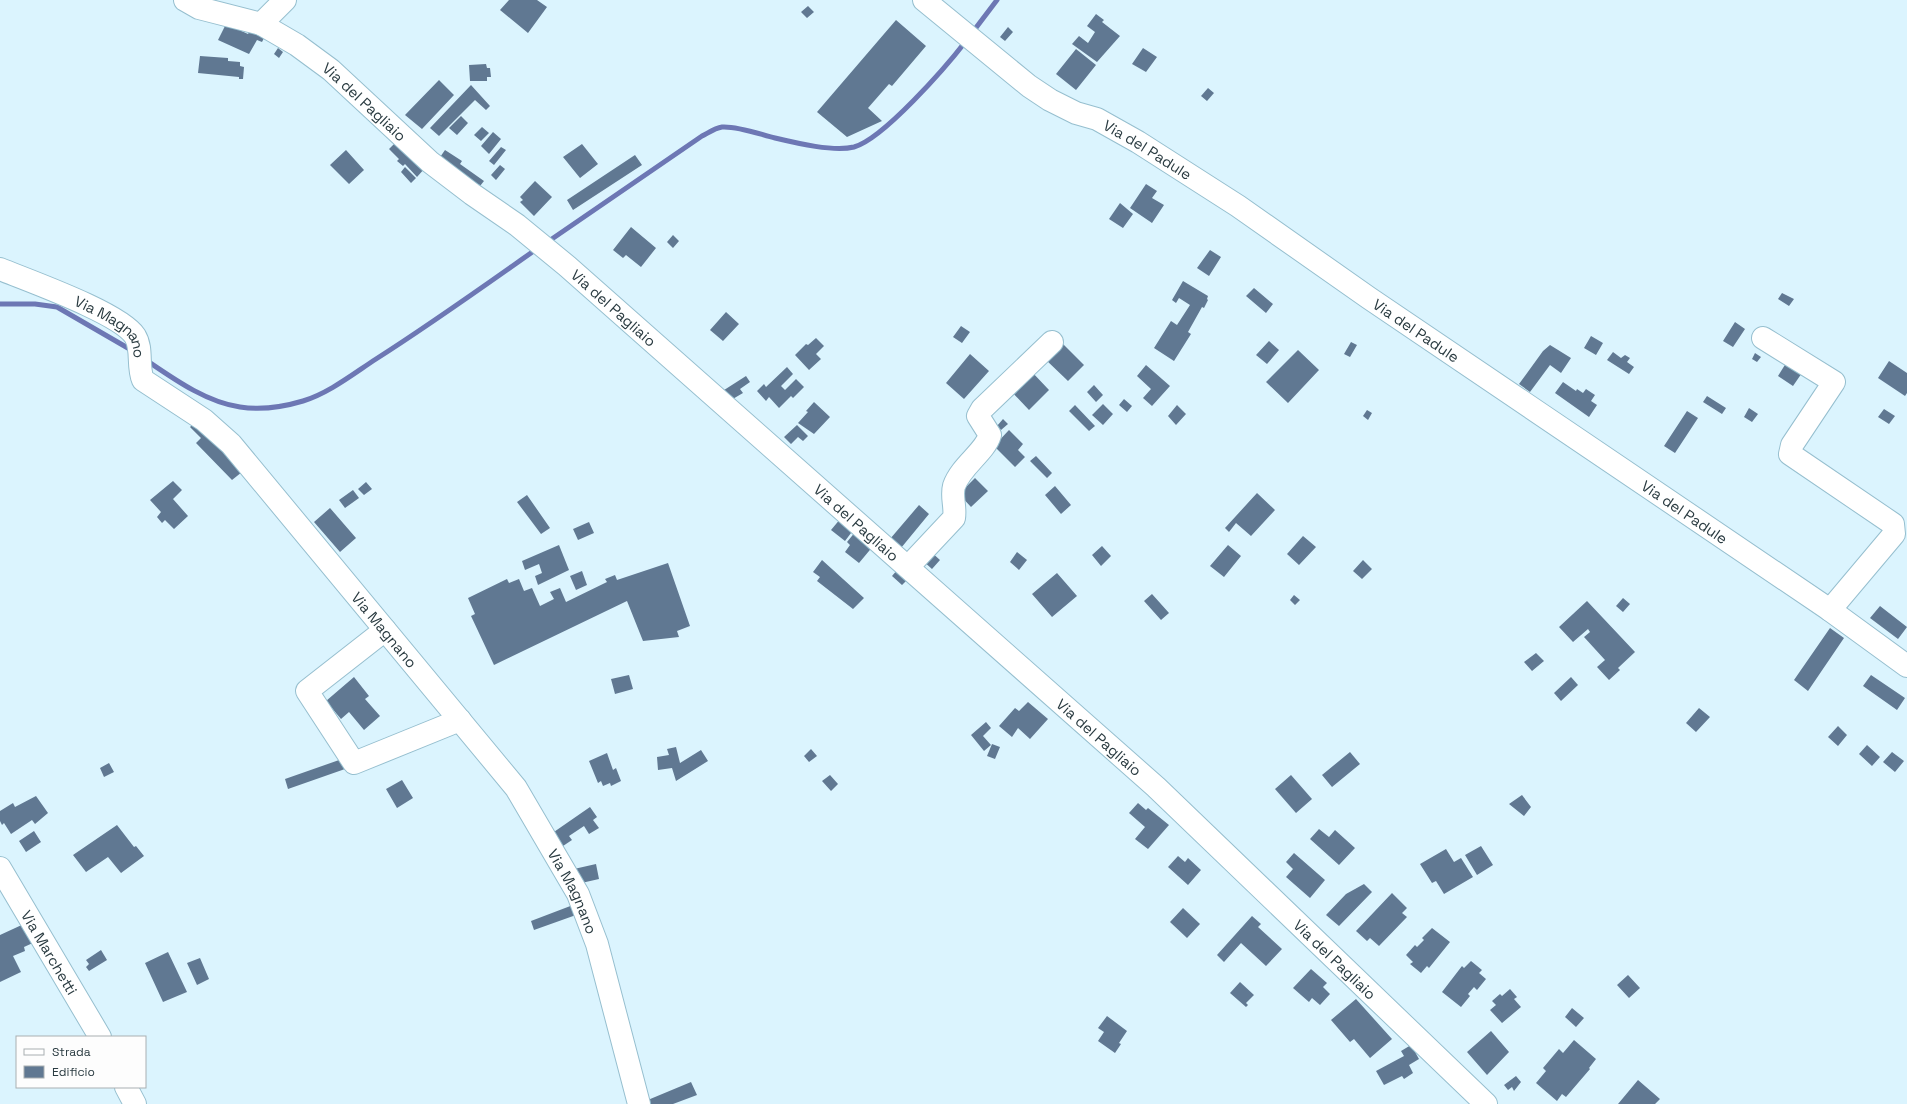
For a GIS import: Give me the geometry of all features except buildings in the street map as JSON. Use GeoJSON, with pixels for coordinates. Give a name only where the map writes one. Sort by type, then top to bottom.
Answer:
{"type":"FeatureCollection","features":[{"type":"Feature","properties":{"kind":"street","name":"Via del Pagliaio"},"geometry":{"type":"LineString","coordinates":[[185,0],[199,8],[261,24],[297,45],[331,70],[430,162],[542,246],[1156,787],[1486,1104]]}},
{"type":"Feature","properties":{"kind":"street"},"geometry":{"type":"LineString","coordinates":[[261,24],[285,0]]}},
{"type":"Feature","properties":{"kind":"street","name":"Via del Padule"},"geometry":{"type":"LineString","coordinates":[[924,0],[1029,86],[1050,100],[1076,113],[1097,119],[1131,138],[1238,206],[1369,298],[1830,610],[1907,666]]}},
{"type":"Feature","properties":{"kind":"street","name":"Via Magnano"},"geometry":{"type":"LineString","coordinates":[[0,269],[61,293],[122,322],[134,335],[139,355],[139,372],[143,380],[204,420],[231,444],[516,788],[578,894],[597,944],[639,1104]]}},
{"type":"Feature","properties":{"kind":"street"},"geometry":{"type":"LineString","coordinates":[[1763,338],[1834,382],[1792,445],[1790,454],[1893,524],[1894,534],[1830,610]]}},
{"type":"Feature","properties":{"kind":"street"},"geometry":{"type":"LineString","coordinates":[[908,567],[954,518],[955,509],[952,496],[955,485],[963,470],[988,441],[990,435],[978,416],[982,409],[1052,342]]}},
{"type":"Feature","properties":{"kind":"street"},"geometry":{"type":"LineString","coordinates":[[385,630],[307,692],[354,763],[460,720]]}},
{"type":"Feature","properties":{"kind":"street","name":"Via Marchetti"},"geometry":{"type":"LineString","coordinates":[[0,868],[99,1036]]}},
{"type":"Feature","properties":{"kind":"street"},"geometry":{"type":"LineString","coordinates":[[127,1088],[135,1104]]}},
{"type":"Feature","properties":{"kind":"waterway"},"geometry":{"type":"LineString","coordinates":[[972,33],[997,0]]}},
{"type":"Feature","properties":{"kind":"waterway"},"geometry":{"type":"LineString","coordinates":[[546,243],[714,129],[722,127],[742,129],[775,138],[825,148],[854,147],[881,131],[897,117],[929,84],[966,41]]}},
{"type":"Feature","properties":{"kind":"waterway"},"geometry":{"type":"LineString","coordinates":[[146,360],[191,389],[227,404],[248,408],[263,408],[288,405],[303,401],[313,398],[350,377],[437,319],[538,248]]}},
{"type":"Feature","properties":{"kind":"waterway"},"geometry":{"type":"LineString","coordinates":[[0,304],[35,304],[57,307],[133,351]]}}]}
